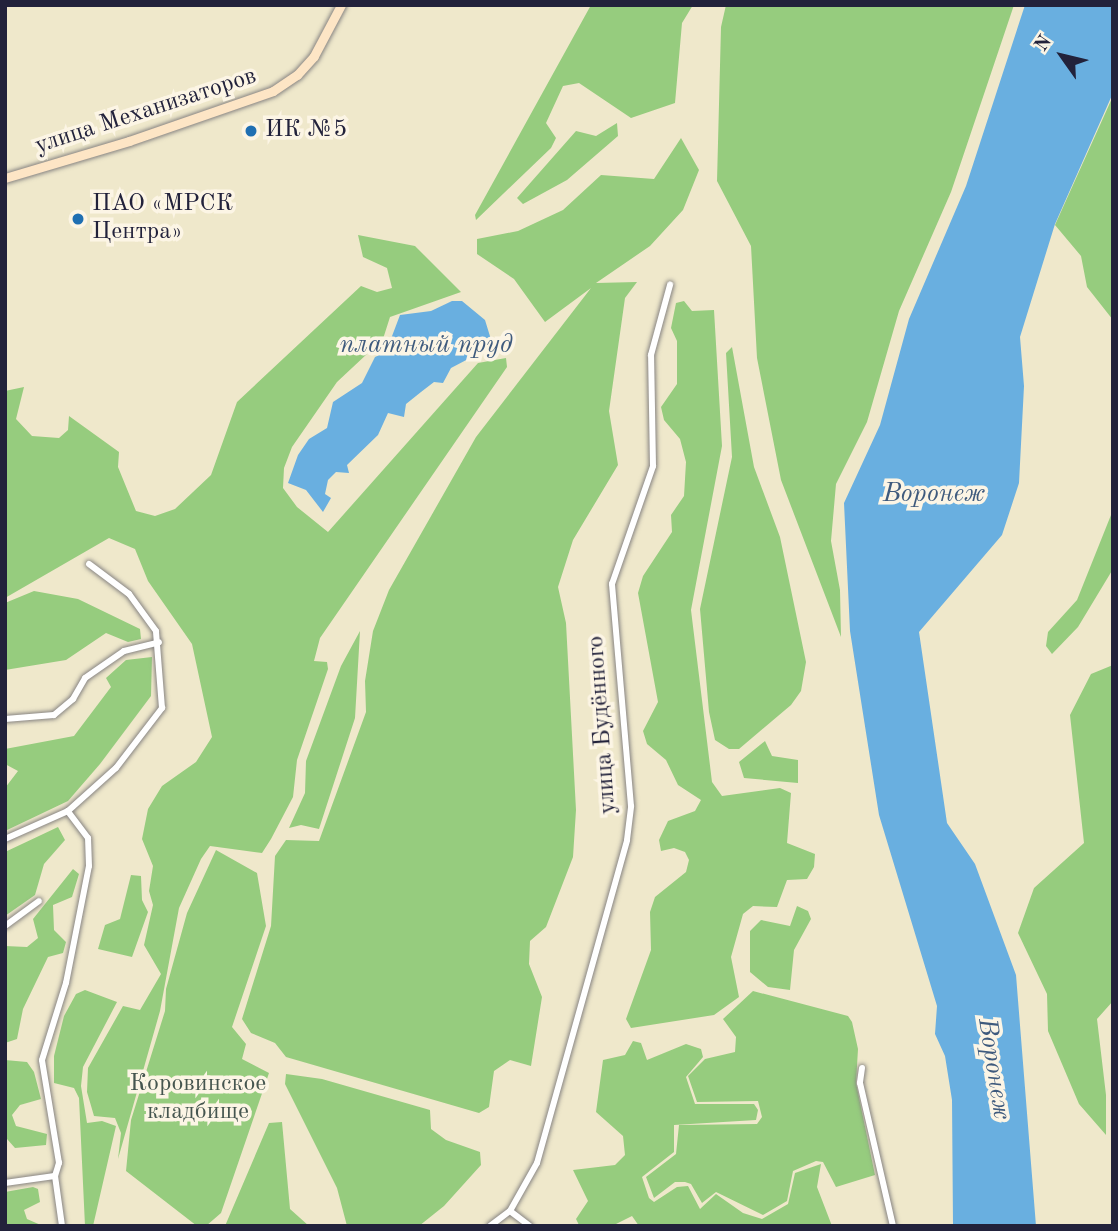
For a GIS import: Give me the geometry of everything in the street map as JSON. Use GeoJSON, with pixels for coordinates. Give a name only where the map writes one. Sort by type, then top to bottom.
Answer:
{"type":"FeatureCollection","features":[{"type":"Feature","properties":{"kind":"main road","name":"улица Механизаторов"},"geometry":{"type":"LineString","coordinates":[[5,178],[129,141],[273,91],[297,75],[314,56],[341,5]]}},
{"type":"Feature","properties":{"kind":"street","name":"улица Будённого"},"geometry":{"type":"LineString","coordinates":[[490,1226],[510,1211],[544,1145],[627,840],[631,806],[612,584],[653,466],[651,355],[670,285]]}},
{"type":"Feature","properties":{"kind":"street"},"geometry":{"type":"LineString","coordinates":[[5,839],[68,811],[116,768],[162,708],[159,642],[129,594],[89,564]]}},
{"type":"Feature","properties":{"kind":"street"},"geometry":{"type":"LineString","coordinates":[[5,719],[54,715],[73,699],[85,678],[124,652],[159,642]]}},
{"type":"Feature","properties":{"kind":"street"},"geometry":{"type":"LineString","coordinates":[[62,1226],[55,1176],[59,1163],[43,1060],[66,983],[89,866],[88,838],[68,811]]}},
{"type":"Feature","properties":{"kind":"street"},"geometry":{"type":"LineString","coordinates":[[5,926],[39,901]]}},
{"type":"Feature","properties":{"kind":"street"},"geometry":{"type":"LineString","coordinates":[[862,1068],[860,1083],[894,1226]]}},
{"type":"Feature","properties":{"kind":"street"},"geometry":{"type":"LineString","coordinates":[[5,1183],[55,1176]]}},
{"type":"Feature","properties":{"kind":"street"},"geometry":{"type":"LineString","coordinates":[[510,1211],[530,1226]]}},
{"type":"Feature","properties":{"kind":"green space"},"geometry":{"type":"Polygon","coordinates":[[[591,5],[693,5],[682,23],[675,103],[631,118],[579,83],[563,86],[546,123],[556,138],[551,148],[476,220],[475,215],[591,5]]]}},
{"type":"Feature","properties":{"kind":"green space"},"geometry":{"type":"Polygon","coordinates":[[[726,5],[1014,5],[951,192],[899,311],[867,422],[836,484],[831,541],[840,590],[841,637],[781,480],[757,358],[751,246],[717,181],[721,27],[726,5]]]}},
{"type":"Feature","properties":{"kind":"green space"},"geometry":{"type":"Polygon","coordinates":[[[1113,96],[1113,320],[1087,287],[1081,256],[1055,225],[1113,96]]]}},
{"type":"Feature","properties":{"kind":"green space"},"geometry":{"type":"Polygon","coordinates":[[[617,123],[618,136],[567,180],[523,204],[517,198],[576,131],[596,136],[617,123]]]}},
{"type":"Feature","properties":{"kind":"green space"},"geometry":{"type":"Polygon","coordinates":[[[681,138],[699,170],[683,210],[650,246],[596,283],[637,282],[625,298],[609,411],[618,465],[573,540],[558,587],[566,623],[576,810],[573,857],[546,927],[530,941],[529,964],[542,997],[531,1066],[510,1060],[494,1071],[489,1107],[479,1113],[286,1057],[275,1043],[251,1033],[242,1019],[271,926],[275,856],[286,840],[319,841],[366,712],[365,681],[373,631],[389,590],[476,437],[591,288],[545,322],[514,279],[477,254],[477,239],[518,231],[563,210],[601,175],[654,179],[681,138]]]}},
{"type":"Feature","properties":{"kind":"green space"},"geometry":{"type":"Polygon","coordinates":[[[358,235],[415,246],[461,292],[390,317],[383,339],[337,382],[292,447],[284,468],[283,488],[297,507],[328,532],[478,363],[506,358],[507,367],[320,638],[314,661],[327,662],[328,669],[297,760],[293,797],[271,839],[262,853],[210,846],[201,859],[179,908],[160,1011],[118,1159],[121,1133],[115,1118],[94,1116],[87,1092],[88,1068],[123,1006],[140,1010],[161,974],[144,945],[153,905],[149,891],[153,866],[142,839],[148,809],[162,786],[196,762],[212,737],[192,644],[148,581],[135,549],[109,538],[5,598],[5,391],[24,387],[16,419],[32,436],[59,438],[68,430],[69,416],[119,452],[118,467],[136,511],[155,516],[175,509],[211,475],[237,402],[361,286],[377,292],[392,288],[387,268],[363,257],[358,235]]]}},
{"type":"Feature","properties":{"kind":"green space"},"geometry":{"type":"Polygon","coordinates":[[[684,301],[692,311],[714,310],[722,446],[691,610],[712,782],[722,796],[780,788],[791,793],[787,843],[815,854],[814,867],[807,879],[787,880],[777,907],[753,906],[743,914],[731,957],[739,997],[714,1015],[631,1028],[626,1019],[651,950],[650,912],[655,897],[686,872],[689,860],[685,852],[674,848],[661,851],[659,840],[668,821],[695,811],[701,800],[678,785],[666,760],[647,744],[643,731],[658,702],[638,593],[643,576],[672,532],[671,515],[684,496],[686,462],[680,439],[664,420],[661,407],[677,384],[677,341],[671,328],[676,303],[684,301]]]}},
{"type":"Feature","properties":{"kind":"green space"},"geometry":{"type":"Polygon","coordinates":[[[732,347],[754,467],[780,537],[806,662],[801,691],[791,705],[739,749],[729,749],[715,740],[709,712],[700,609],[732,457],[726,353],[732,347]]]}},
{"type":"Feature","properties":{"kind":"green space"},"geometry":{"type":"Polygon","coordinates":[[[1113,510],[1113,569],[1078,627],[1052,654],[1046,646],[1048,632],[1077,600],[1113,510]]]}},
{"type":"Feature","properties":{"kind":"green space"},"geometry":{"type":"Polygon","coordinates":[[[34,591],[78,599],[140,629],[141,639],[128,642],[106,633],[66,660],[5,670],[5,603],[34,591]]]}},
{"type":"Feature","properties":{"kind":"green space"},"geometry":{"type":"Polygon","coordinates":[[[360,631],[355,718],[319,829],[301,825],[289,828],[305,793],[306,761],[341,666],[360,631]]]}},
{"type":"Feature","properties":{"kind":"green space"},"geometry":{"type":"Polygon","coordinates":[[[152,657],[151,696],[100,764],[68,801],[5,831],[5,788],[18,771],[5,764],[5,749],[74,736],[111,687],[106,678],[126,660],[152,657]]]}},
{"type":"Feature","properties":{"kind":"green space"},"geometry":{"type":"Polygon","coordinates":[[[1113,665],[1113,1001],[1097,1019],[1106,1095],[1106,1135],[1079,1104],[1048,1031],[1047,994],[1018,933],[1034,888],[1084,843],[1070,715],[1091,674],[1113,665]]]}},
{"type":"Feature","properties":{"kind":"green space"},"geometry":{"type":"Polygon","coordinates":[[[765,741],[772,756],[798,760],[798,783],[744,778],[739,762],[765,741]]]}},
{"type":"Feature","properties":{"kind":"green space"},"geometry":{"type":"Polygon","coordinates":[[[58,827],[65,840],[44,864],[35,895],[5,916],[5,852],[58,827]]]}},
{"type":"Feature","properties":{"kind":"green space","name":"Коровинское кладбище"},"geometry":{"type":"Polygon","coordinates":[[[216,850],[257,873],[266,926],[232,1027],[246,1044],[242,1059],[269,1073],[221,1213],[206,1226],[197,1226],[126,1171],[131,1120],[165,1011],[166,989],[187,913],[216,850]]]}},
{"type":"Feature","properties":{"kind":"green space"},"geometry":{"type":"Polygon","coordinates":[[[73,869],[79,874],[72,897],[53,905],[54,930],[66,942],[63,953],[48,957],[23,1009],[17,1039],[5,1043],[5,946],[27,947],[38,938],[33,919],[73,869]]]}},
{"type":"Feature","properties":{"kind":"green space"},"geometry":{"type":"Polygon","coordinates":[[[131,875],[141,876],[142,900],[148,912],[132,957],[98,949],[105,925],[120,919],[131,875]]]}},
{"type":"Feature","properties":{"kind":"green space"},"geometry":{"type":"Polygon","coordinates":[[[797,906],[808,911],[811,919],[794,950],[790,990],[768,987],[750,972],[750,931],[761,920],[790,926],[797,906]]]}},
{"type":"Feature","properties":{"kind":"green space"},"geometry":{"type":"Polygon","coordinates":[[[85,990],[117,1002],[83,1067],[81,1086],[87,1123],[102,1121],[116,1126],[93,1226],[85,1226],[79,1098],[74,1088],[54,1083],[54,1056],[64,1016],[76,994],[85,990]]]}},
{"type":"Feature","properties":{"kind":"green space"},"geometry":{"type":"Polygon","coordinates":[[[753,991],[848,1016],[852,1022],[858,1049],[856,1083],[875,1175],[836,1187],[823,1162],[816,1161],[793,1171],[787,1201],[763,1215],[716,1192],[702,1203],[691,1184],[685,1182],[675,1182],[654,1198],[646,1177],[676,1154],[679,1125],[757,1124],[762,1117],[758,1101],[697,1102],[688,1076],[705,1059],[735,1052],[736,1037],[723,1019],[753,991]]]}},
{"type":"Feature","properties":{"kind":"green space"},"geometry":{"type":"Polygon","coordinates":[[[633,1041],[641,1043],[647,1060],[686,1044],[701,1049],[703,1057],[686,1077],[695,1104],[754,1104],[758,1110],[756,1120],[674,1125],[674,1152],[642,1177],[649,1198],[654,1202],[677,1187],[688,1186],[700,1209],[716,1194],[743,1213],[762,1219],[788,1204],[795,1173],[821,1164],[817,1187],[832,1226],[639,1226],[632,1216],[612,1226],[579,1225],[576,1219],[588,1201],[573,1170],[615,1165],[625,1155],[623,1136],[596,1112],[603,1060],[625,1055],[633,1041]]]}},
{"type":"Feature","properties":{"kind":"green space"},"geometry":{"type":"Polygon","coordinates":[[[5,1060],[27,1062],[34,1072],[41,1099],[20,1105],[12,1115],[16,1126],[47,1134],[46,1145],[15,1148],[7,1139],[5,1060]]]}},
{"type":"Feature","properties":{"kind":"green space"},"geometry":{"type":"Polygon","coordinates":[[[286,1074],[322,1079],[430,1110],[431,1129],[446,1140],[480,1152],[481,1165],[444,1206],[419,1226],[347,1226],[337,1188],[285,1084],[286,1074]]]}},
{"type":"Feature","properties":{"kind":"green space"},"geometry":{"type":"Polygon","coordinates":[[[282,1122],[290,1209],[309,1226],[225,1226],[269,1123],[282,1122]]]}},
{"type":"Feature","properties":{"kind":"green space"},"geometry":{"type":"Polygon","coordinates":[[[33,1187],[38,1189],[40,1202],[24,1210],[27,1219],[43,1226],[5,1226],[5,1192],[33,1187]]]}},
{"type":"Feature","properties":{"kind":"water","name":"Воронеж"},"geometry":{"type":"Polygon","coordinates":[[[1025,5],[1113,5],[1113,93],[1055,224],[1020,337],[1024,386],[1019,483],[1002,535],[919,632],[947,823],[975,864],[1016,975],[1036,1226],[953,1226],[952,1100],[945,1056],[935,1034],[937,1006],[879,815],[850,631],[844,503],[880,425],[909,319],[966,186],[1025,5]]]}},
{"type":"Feature","properties":{"kind":"water","name":"платный пруд"},"geometry":{"type":"Polygon","coordinates":[[[452,301],[462,301],[485,320],[493,346],[451,368],[443,383],[434,382],[406,404],[404,417],[388,413],[378,435],[347,465],[349,473],[336,472],[328,480],[325,494],[331,498],[323,512],[306,490],[288,483],[298,455],[309,439],[327,428],[333,402],[362,383],[375,357],[386,352],[400,315],[431,311],[452,301]]]}},
{"type":"Feature","properties":{"kind":"place","name":"ИК №5"},"geometry":{"type":"Point","coordinates":[251,131]}},
{"type":"Feature","properties":{"kind":"place","name":"ПАО «МРСК Центра»"},"geometry":{"type":"Point","coordinates":[78,219]}}]}
